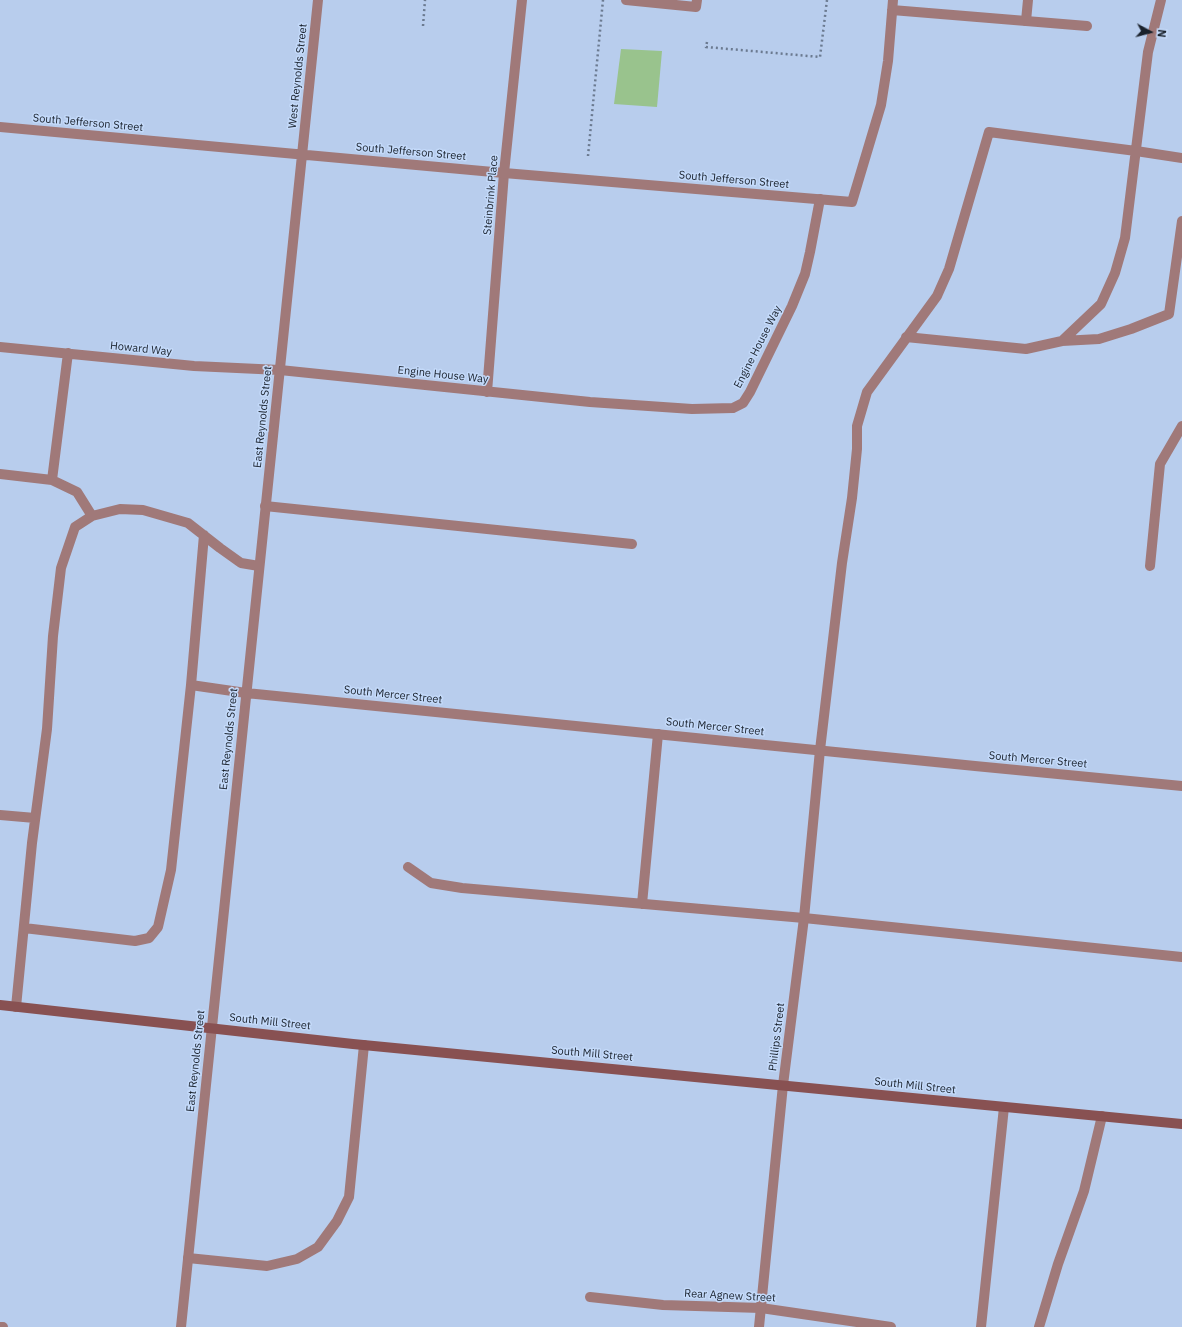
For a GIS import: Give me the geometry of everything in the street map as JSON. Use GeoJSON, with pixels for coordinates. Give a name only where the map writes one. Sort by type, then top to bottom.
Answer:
{"type":"FeatureCollection","features":[{"type":"Feature","properties":{"kind":"street","name":"West Reynolds Street"},"geometry":{"type":"LineString","coordinates":[[302,154],[318,0]]}},
{"type":"Feature","properties":{"kind":"street","name":"Steinbrink Place"},"geometry":{"type":"LineString","coordinates":[[487,392],[504,173],[522,0]]}},
{"type":"Feature","properties":{"kind":"street"},"geometry":{"type":"LineString","coordinates":[[626,0],[696,7],[697,0]]}},
{"type":"Feature","properties":{"kind":"street"},"geometry":{"type":"LineString","coordinates":[[1026,21],[1028,0]]}},
{"type":"Feature","properties":{"kind":"street"},"geometry":{"type":"LineString","coordinates":[[1062,341],[1100,304],[1115,273],[1125,238],[1148,52],[1161,0]]}},
{"type":"Feature","properties":{"kind":"street"},"geometry":{"type":"LineString","coordinates":[[820,199],[852,202],[881,105],[888,61],[893,5],[1026,21],[1087,26]]}},
{"type":"Feature","properties":{"kind":"street","name":"South Jefferson Street"},"geometry":{"type":"LineString","coordinates":[[0,127],[504,173],[820,199]]}},
{"type":"Feature","properties":{"kind":"street","name":"Phillips Street"},"geometry":{"type":"LineString","coordinates":[[760,1327],[784,1085],[804,918],[820,750],[842,563],[852,498],[857,449],[857,426],[867,392],[937,296],[949,269],[989,132],[1136,151]]}},
{"type":"Feature","properties":{"kind":"street"},"geometry":{"type":"LineString","coordinates":[[1136,151],[1182,158]]}},
{"type":"Feature","properties":{"kind":"street","name":"East Reynolds Street"},"geometry":{"type":"LineString","coordinates":[[181,1327],[302,154]]}},
{"type":"Feature","properties":{"kind":"street","name":"Engine House Way"},"geometry":{"type":"LineString","coordinates":[[280,370],[590,402],[692,409],[733,408],[743,403],[750,392],[792,306],[805,274],[820,199]]}},
{"type":"Feature","properties":{"kind":"street"},"geometry":{"type":"LineString","coordinates":[[906,337],[1026,349],[1062,341],[1099,340],[1169,314],[1182,221]]}},
{"type":"Feature","properties":{"kind":"street","name":"Howard Way"},"geometry":{"type":"LineString","coordinates":[[0,347],[194,366],[280,370]]}},
{"type":"Feature","properties":{"kind":"street"},"geometry":{"type":"LineString","coordinates":[[52,480],[68,353]]}},
{"type":"Feature","properties":{"kind":"street"},"geometry":{"type":"LineString","coordinates":[[1150,566],[1160,464],[1182,426]]}},
{"type":"Feature","properties":{"kind":"street"},"geometry":{"type":"LineString","coordinates":[[0,474],[52,480],[77,492],[92,516]]}},
{"type":"Feature","properties":{"kind":"street"},"geometry":{"type":"LineString","coordinates":[[265,506],[632,544]]}},
{"type":"Feature","properties":{"kind":"street"},"geometry":{"type":"LineString","coordinates":[[16,1007],[35,818],[47,729],[53,636],[61,568],[74,527],[92,516],[120,509],[143,510],[188,523],[241,563],[259,566]]}},
{"type":"Feature","properties":{"kind":"street"},"geometry":{"type":"LineString","coordinates":[[24,928],[135,942],[150,938],[158,927],[171,870],[191,685],[204,536]]}},
{"type":"Feature","properties":{"kind":"street","name":"South Mercer Street"},"geometry":{"type":"LineString","coordinates":[[191,685],[246,693],[1182,786]]}},
{"type":"Feature","properties":{"kind":"street"},"geometry":{"type":"LineString","coordinates":[[642,904],[658,734]]}},
{"type":"Feature","properties":{"kind":"street"},"geometry":{"type":"LineString","coordinates":[[0,815],[35,818]]}},
{"type":"Feature","properties":{"kind":"street"},"geometry":{"type":"LineString","coordinates":[[408,867],[425,880],[438,885],[804,918],[1182,958]]}},
{"type":"Feature","properties":{"kind":"street","name":"South Mill Street"},"geometry":{"type":"LineString","coordinates":[[0,1006],[364,1045],[1182,1124]]}},
{"type":"Feature","properties":{"kind":"street"},"geometry":{"type":"LineString","coordinates":[[188,1258],[267,1266],[297,1259],[318,1247],[337,1221],[348,1197],[364,1045]]}},
{"type":"Feature","properties":{"kind":"street"},"geometry":{"type":"LineString","coordinates":[[981,1327],[1004,1107]]}},
{"type":"Feature","properties":{"kind":"street"},"geometry":{"type":"LineString","coordinates":[[1039,1327],[1058,1264],[1084,1191],[1102,1116]]}},
{"type":"Feature","properties":{"kind":"street","name":"Rear Agnew Street"},"geometry":{"type":"LineString","coordinates":[[590,1297],[663,1306],[761,1308],[891,1327]]}},
{"type":"Feature","properties":{"kind":"path"},"geometry":{"type":"LineString","coordinates":[[422,26],[425,0]]}},
{"type":"Feature","properties":{"kind":"path"},"geometry":{"type":"LineString","coordinates":[[588,156],[603,0]]}},
{"type":"Feature","properties":{"kind":"path"},"geometry":{"type":"LineString","coordinates":[[707,42],[706,47],[820,57],[827,0]]}},
{"type":"Feature","properties":{"kind":"green space"},"geometry":{"type":"Polygon","coordinates":[[[621,49],[662,51],[657,107],[614,104],[621,49]]]}}]}
